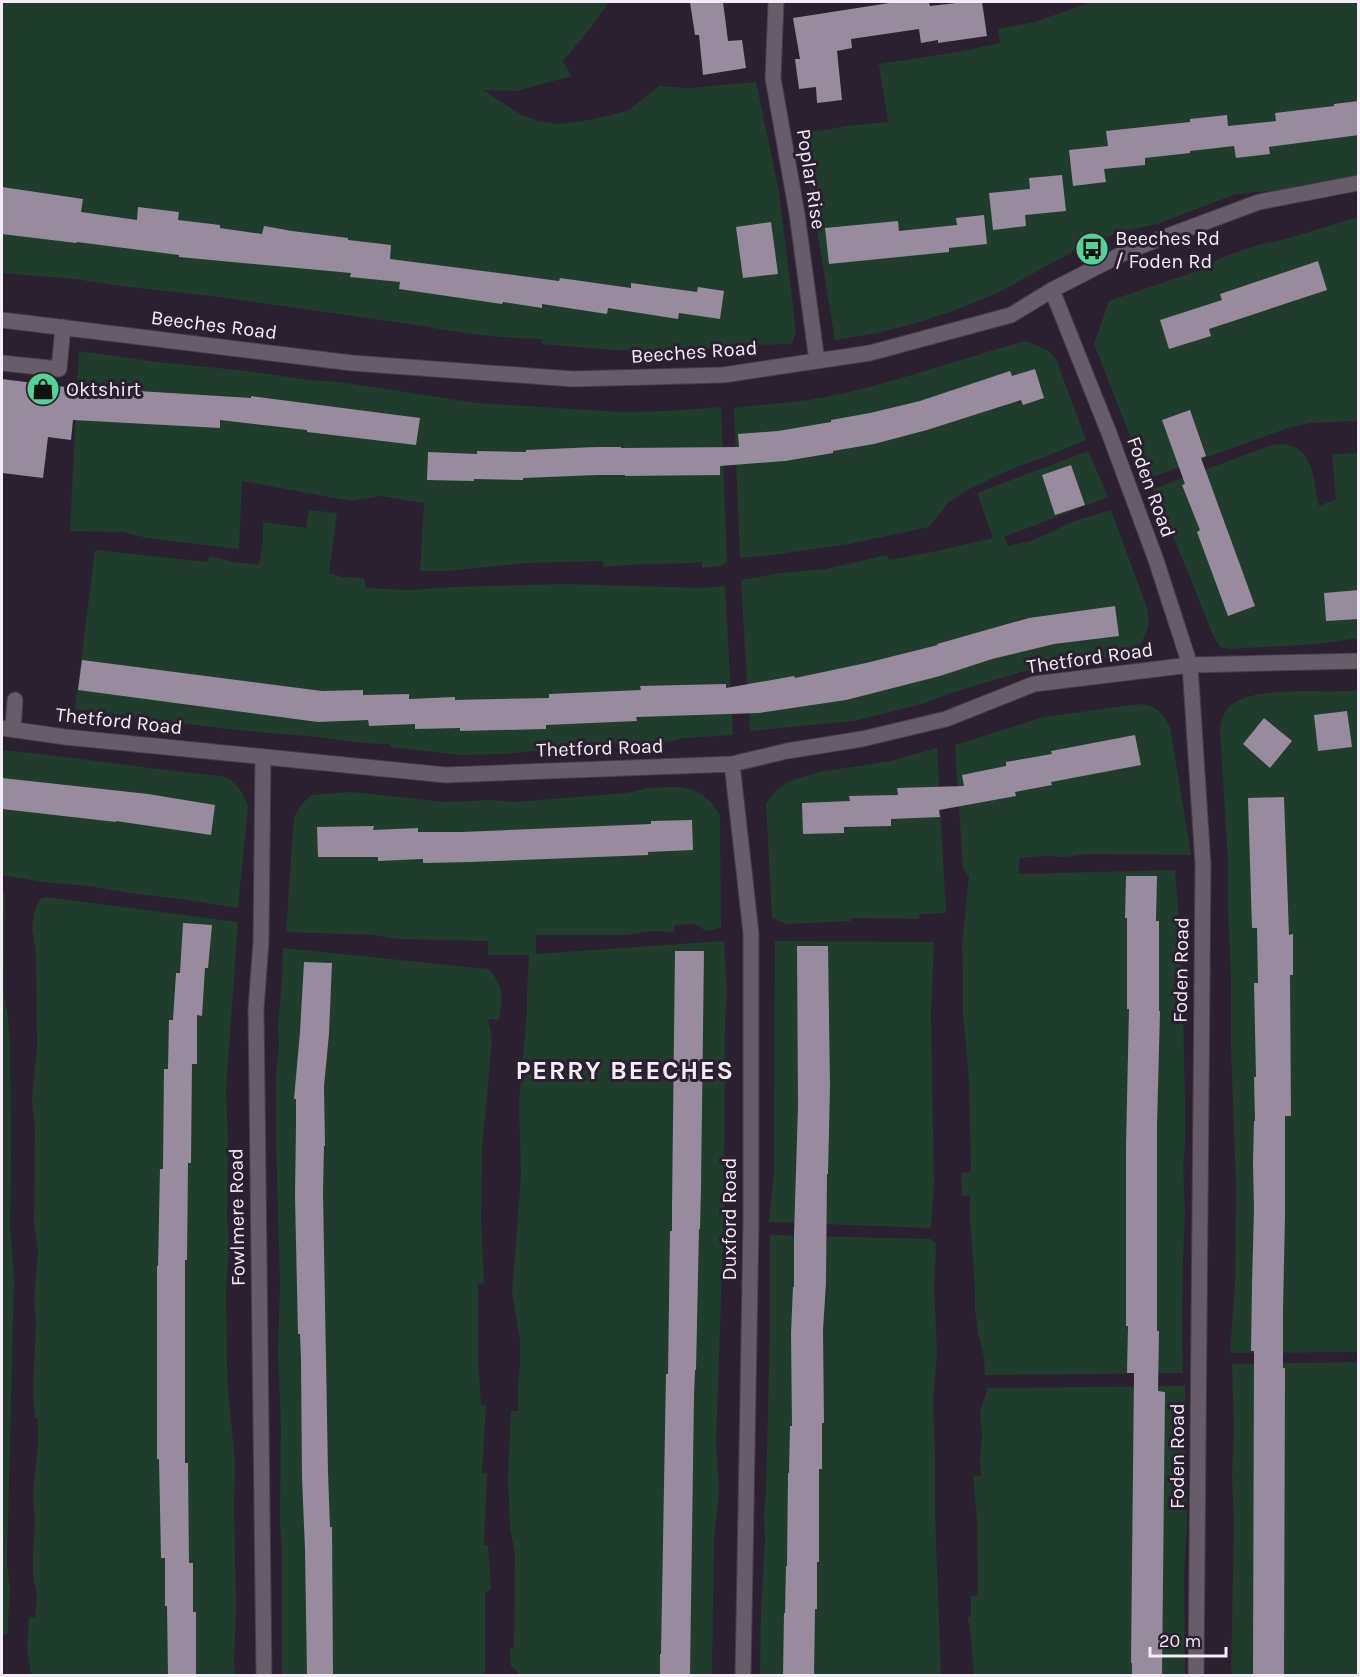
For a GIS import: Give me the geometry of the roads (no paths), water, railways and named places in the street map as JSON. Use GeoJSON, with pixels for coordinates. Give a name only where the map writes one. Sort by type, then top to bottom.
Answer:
{"type":"FeatureCollection","features":[{"type":"Feature","properties":{"kind":"street","name":"Poplar Rise"},"geometry":{"type":"LineString","coordinates":[[778,2],[773,78],[797,214],[817,361]]}},
{"type":"Feature","properties":{"kind":"street","name":"Beeches Road"},"geometry":{"type":"LineString","coordinates":[[2,320],[352,363],[573,379],[723,375],[870,353],[1011,315],[1052,290],[1130,250],[1259,202],[1359,183]]}},
{"type":"Feature","properties":{"kind":"street","name":"Foden Road"},"geometry":{"type":"LineString","coordinates":[[1052,290],[1156,560],[1190,665],[1203,864],[1197,1676]]}},
{"type":"Feature","properties":{"kind":"street"},"geometry":{"type":"LineString","coordinates":[[2,363],[58,369],[63,327]]}},
{"type":"Feature","properties":{"kind":"street","name":"Thetford Road"},"geometry":{"type":"LineString","coordinates":[[7,728],[65,737],[263,758],[446,774],[732,764],[787,751],[862,739],[946,719],[1034,684],[1190,665],[1359,661]]}},
{"type":"Feature","properties":{"kind":"street"},"geometry":{"type":"LineString","coordinates":[[7,728],[15,700]]}},
{"type":"Feature","properties":{"kind":"street","name":"Fowlmere Road"},"geometry":{"type":"LineString","coordinates":[[263,758],[261,942],[256,1021],[264,1676]]}},
{"type":"Feature","properties":{"kind":"street","name":"Duxford Road"},"geometry":{"type":"LineString","coordinates":[[732,764],[751,933],[751,1224],[743,1676]]}},
{"type":"Feature","properties":{"kind":"place","name":"Beeches Rd / Foden Rd"},"geometry":{"type":"Point","coordinates":[1092,249]}},
{"type":"Feature","properties":{"kind":"place","name":"Oktshirt"},"geometry":{"type":"Point","coordinates":[43,389]}},
{"type":"Feature","properties":{"kind":"district","name":"PERRY BEECHES"},"geometry":{"type":"Point","coordinates":[625,1070]}}]}
